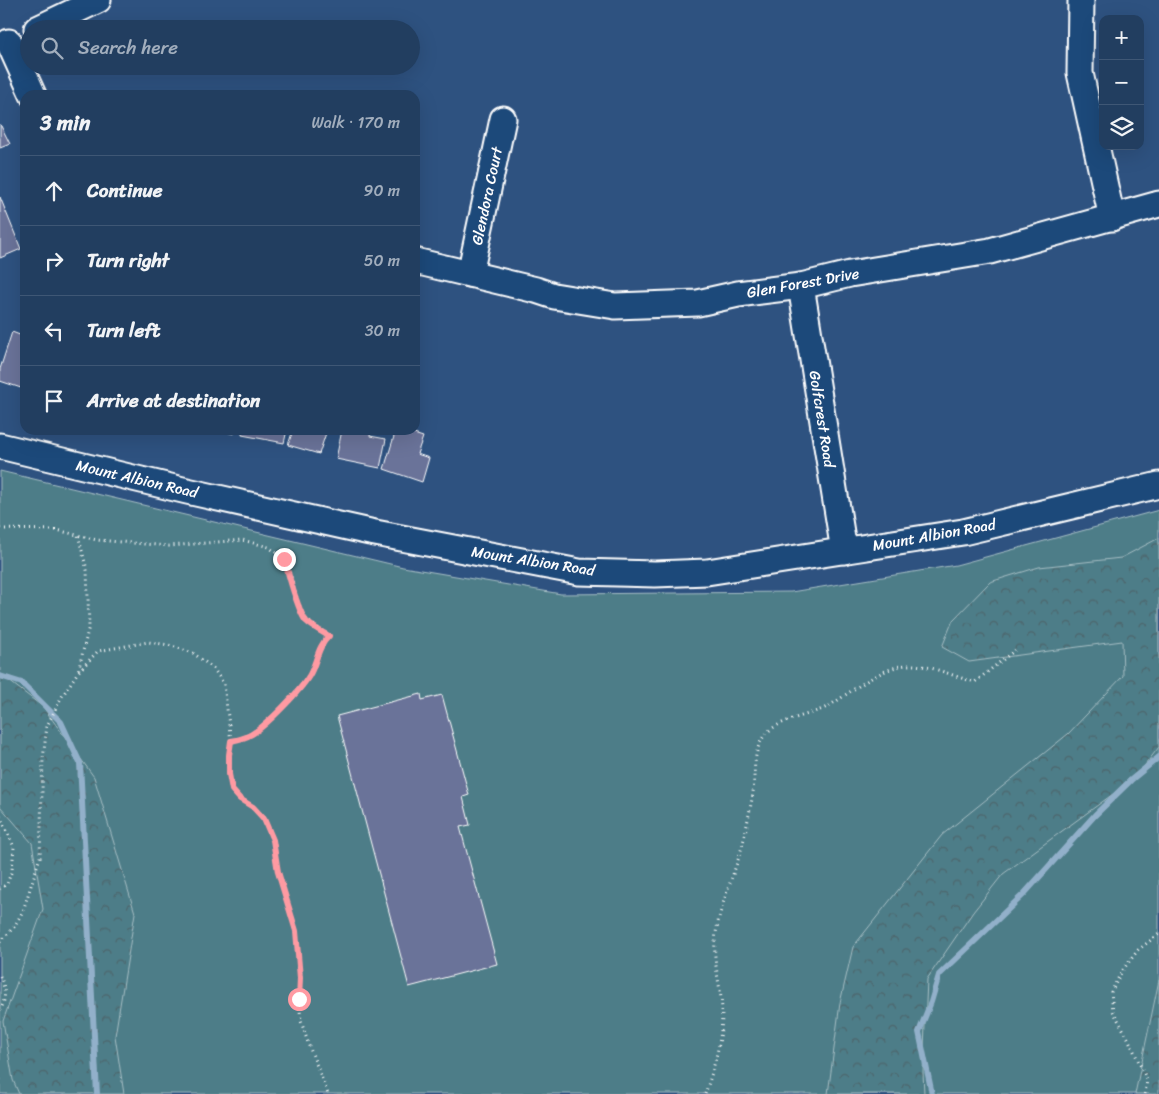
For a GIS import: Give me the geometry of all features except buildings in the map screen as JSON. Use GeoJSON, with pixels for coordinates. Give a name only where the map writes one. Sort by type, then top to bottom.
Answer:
{"type":"FeatureCollection","features":[{"type":"Feature","properties":{"kind":"street"},"geometry":{"type":"LineString","coordinates":[[57,20],[98,0]]}},
{"type":"Feature","properties":{"kind":"street"},"geometry":{"type":"LineString","coordinates":[[1081,0],[1080,72],[1112,218]]}},
{"type":"Feature","properties":{"kind":"street"},"geometry":{"type":"LineString","coordinates":[[12,40],[20,61]]}},
{"type":"Feature","properties":{"kind":"street"},"geometry":{"type":"LineString","coordinates":[[25,75],[31,90]]}},
{"type":"Feature","properties":{"kind":"street","name":"Glendora Court"},"geometry":{"type":"LineString","coordinates":[[470,274],[503,119]]}},
{"type":"Feature","properties":{"kind":"street","name":"Glen Forest Drive"},"geometry":{"type":"LineString","coordinates":[[420,262],[554,296],[615,306],[698,303],[738,294],[801,286],[850,274],[990,251],[1159,204]]}},
{"type":"Feature","properties":{"kind":"street","name":"Golfcrest Road"},"geometry":{"type":"LineString","coordinates":[[801,286],[844,551]]}},
{"type":"Feature","properties":{"kind":"street","name":"Mount Albion Road"},"geometry":{"type":"LineString","coordinates":[[0,446],[370,532],[579,572],[654,574],[707,572],[963,532],[1159,485]]}},
{"type":"Feature","properties":{"kind":"path"},"geometry":{"type":"LineString","coordinates":[[0,529],[58,530],[97,540],[169,546],[242,540],[269,547],[284,559],[297,601],[306,620],[329,636],[322,642],[315,665],[308,678],[289,701],[252,734],[231,741]]}},
{"type":"Feature","properties":{"kind":"path"},"geometry":{"type":"LineString","coordinates":[[78,536],[87,570],[89,626],[78,672]]}},
{"type":"Feature","properties":{"kind":"path"},"geometry":{"type":"LineString","coordinates":[[0,942],[14,927],[24,911],[40,857],[47,726],[60,698],[78,672],[98,651],[148,642],[193,653],[213,668],[224,684],[231,741],[229,774],[232,790],[240,799],[253,807],[264,819],[273,840],[278,872],[296,931],[301,1021],[308,1046],[328,1094]]}},
{"type":"Feature","properties":{"kind":"path"},"geometry":{"type":"LineString","coordinates":[[705,1094],[718,1047],[722,1014],[716,973],[715,942],[728,886],[743,846],[752,799],[757,752],[764,736],[773,728],[821,710],[877,675],[894,668],[912,665],[975,682],[1015,650]]}},
{"type":"Feature","properties":{"kind":"path"},"geometry":{"type":"LineString","coordinates":[[0,816],[14,848],[12,870],[7,884],[0,889]]}},
{"type":"Feature","properties":{"kind":"path"},"geometry":{"type":"LineString","coordinates":[[1145,1094],[1147,1080],[1128,1038],[1113,1011],[1111,992],[1122,971],[1138,950],[1159,934]]}},
{"type":"Feature","properties":{"kind":"path"},"geometry":{"type":"LineString","coordinates":[[0,976],[5,988],[3,1005],[0,1010]]}},
{"type":"Feature","properties":{"kind":"green space"},"geometry":{"type":"Polygon","coordinates":[[[0,471],[403,567],[561,594],[791,592],[956,565],[1159,510],[1159,1070],[1151,1094],[0,1094],[0,471]]]}},
{"type":"Feature","properties":{"kind":"green space"},"geometry":{"type":"Polygon","coordinates":[[[1159,538],[1159,747],[1135,778],[1003,874],[973,912],[927,979],[923,1072],[924,1094],[828,1094],[840,1003],[853,947],[942,835],[1068,734],[1123,676],[1122,641],[969,662],[942,647],[953,620],[990,582],[1039,567],[1121,558],[1159,538]]]}},
{"type":"Feature","properties":{"kind":"green space"},"geometry":{"type":"Polygon","coordinates":[[[0,674],[43,707],[94,777],[135,913],[115,1036],[124,1094],[19,1094],[13,1080],[3,1021],[43,909],[32,843],[0,806],[0,674]]]}},
{"type":"Feature","properties":{"kind":"green space"},"geometry":{"type":"Polygon","coordinates":[[[1159,980],[1159,1094],[1135,1094],[1159,980]]]}},
{"type":"Feature","properties":{"kind":"waterway"},"geometry":{"type":"LineString","coordinates":[[0,676],[22,683],[61,722],[80,763],[97,1094]]}},
{"type":"Feature","properties":{"kind":"waterway"},"geometry":{"type":"LineString","coordinates":[[932,1094],[919,1032],[939,975],[1024,894],[1095,815],[1131,780],[1159,757]]}},
{"type":"Feature","properties":{"kind":"route"},"geometry":{"type":"LineString","coordinates":[[284,559],[297,601],[306,620],[329,636],[322,642],[315,665],[308,678],[289,701],[252,734],[231,741],[229,774],[232,790],[240,799],[253,807],[264,819],[273,840],[283,893],[296,931],[300,978],[299,999]]}}]}
